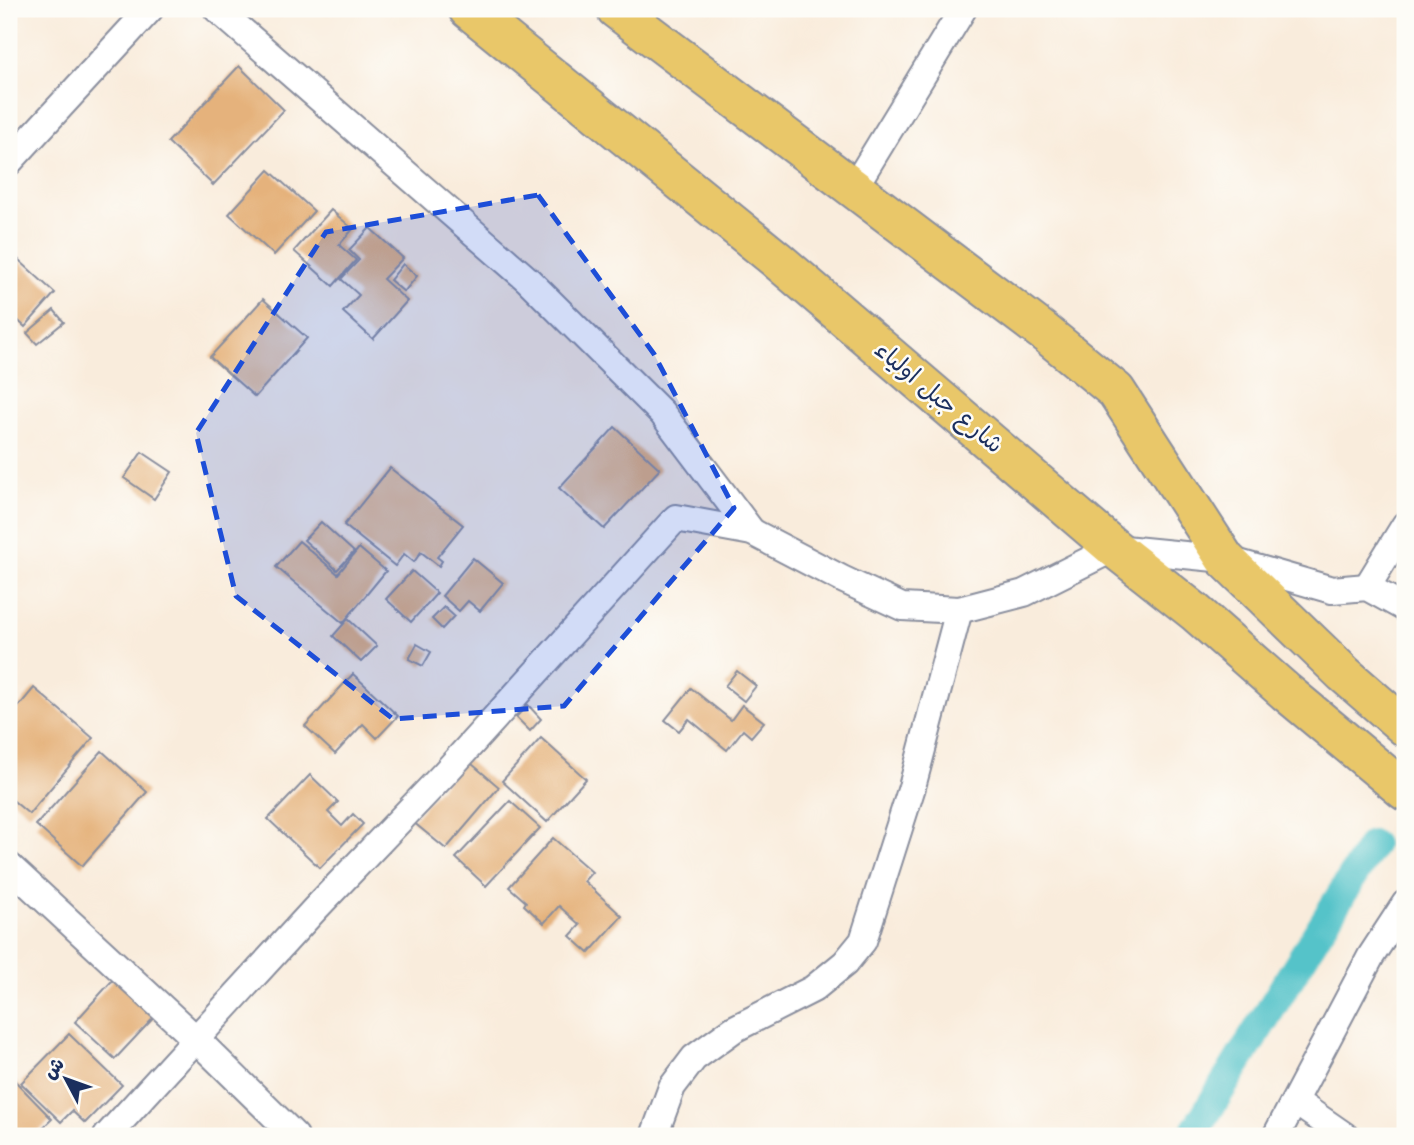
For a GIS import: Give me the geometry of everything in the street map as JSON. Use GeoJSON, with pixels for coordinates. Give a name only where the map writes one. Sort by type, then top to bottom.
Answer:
{"type":"FeatureCollection","features":[{"type":"Feature","properties":{"kind":"highway","name":"شارع جبل اولياء"},"geometry":{"type":"LineString","coordinates":[[468,9],[776,259],[1114,548],[1195,612],[1405,791]]}},
{"type":"Feature","properties":{"kind":"highway"},"geometry":{"type":"LineString","coordinates":[[616,9],[1044,332],[1116,391],[1225,559],[1344,674],[1405,727]]}},
{"type":"Feature","properties":{"kind":"street"},"geometry":{"type":"LineString","coordinates":[[9,162],[150,9]]}},
{"type":"Feature","properties":{"kind":"street"},"geometry":{"type":"LineString","coordinates":[[217,9],[528,280],[662,413],[752,531]]}},
{"type":"Feature","properties":{"kind":"street"},"geometry":{"type":"LineString","coordinates":[[853,189],[963,9]]}},
{"type":"Feature","properties":{"kind":"street"},"geometry":{"type":"LineString","coordinates":[[107,1136],[315,909],[444,774],[676,518],[752,531],[842,579],[902,607],[959,610],[1024,593],[1114,548],[1225,559],[1332,590],[1367,587],[1405,608]]}},
{"type":"Feature","properties":{"kind":"street"},"geometry":{"type":"LineString","coordinates":[[1367,587],[1405,525]]}},
{"type":"Feature","properties":{"kind":"street"},"geometry":{"type":"LineString","coordinates":[[654,1136],[672,1087],[694,1058],[734,1029],[814,989],[845,963],[863,941],[912,787],[959,610]]}},
{"type":"Feature","properties":{"kind":"street"},"geometry":{"type":"LineString","coordinates":[[12,876],[197,1040],[295,1136]]}},
{"type":"Feature","properties":{"kind":"street"},"geometry":{"type":"LineString","coordinates":[[1276,1136],[1371,956],[1405,904]]}},
{"type":"Feature","properties":{"kind":"street"},"geometry":{"type":"LineString","coordinates":[[1296,1102],[1345,1136]]}},
{"type":"Feature","properties":{"kind":"highlighted area"},"geometry":{"type":"Polygon","coordinates":[[[538,195],[654,354],[734,508],[564,706],[393,719],[236,596],[196,433],[326,232],[538,195]]]}},
{"type":"Feature","properties":{"kind":"building"},"geometry":{"type":"Polygon","coordinates":[[[239,66],[284,110],[213,185],[168,142],[239,66]]]}},
{"type":"Feature","properties":{"kind":"building"},"geometry":{"type":"Polygon","coordinates":[[[269,170],[314,211],[274,255],[229,214],[269,170]]]}},
{"type":"Feature","properties":{"kind":"building"},"geometry":{"type":"Polygon","coordinates":[[[331,210],[353,229],[339,245],[356,260],[333,286],[294,251],[331,210]]]}},
{"type":"Feature","properties":{"kind":"building"},"geometry":{"type":"Polygon","coordinates":[[[370,228],[403,258],[383,279],[407,301],[373,339],[343,312],[359,295],[341,279],[359,260],[349,250],[370,228]]]}},
{"type":"Feature","properties":{"kind":"building"},"geometry":{"type":"Polygon","coordinates":[[[9,251],[55,293],[25,327],[9,312],[9,251]]]}},
{"type":"Feature","properties":{"kind":"building"},"geometry":{"type":"Polygon","coordinates":[[[403,264],[417,276],[404,292],[390,280],[403,264]]]}},
{"type":"Feature","properties":{"kind":"building"},"geometry":{"type":"Polygon","coordinates":[[[263,299],[307,338],[255,397],[210,357],[263,299]]]}},
{"type":"Feature","properties":{"kind":"building"},"geometry":{"type":"Polygon","coordinates":[[[54,310],[64,322],[37,344],[27,333],[54,310]]]}},
{"type":"Feature","properties":{"kind":"building"},"geometry":{"type":"Polygon","coordinates":[[[615,427],[660,469],[604,529],[559,488],[615,427]]]}},
{"type":"Feature","properties":{"kind":"building"},"geometry":{"type":"Polygon","coordinates":[[[142,452],[172,472],[154,499],[124,478],[142,452]]]}},
{"type":"Feature","properties":{"kind":"building"},"geometry":{"type":"Polygon","coordinates":[[[390,468],[463,525],[437,557],[442,561],[439,566],[421,552],[414,562],[404,554],[395,566],[344,525],[390,468]]]}},
{"type":"Feature","properties":{"kind":"building"},"geometry":{"type":"Polygon","coordinates":[[[321,522],[354,552],[337,570],[304,540],[321,522]]]}},
{"type":"Feature","properties":{"kind":"building"},"geometry":{"type":"Polygon","coordinates":[[[299,541],[338,574],[359,548],[386,571],[343,623],[276,567],[299,541]]]}},
{"type":"Feature","properties":{"kind":"building"},"geometry":{"type":"Polygon","coordinates":[[[473,558],[503,583],[480,611],[468,601],[459,611],[442,596],[473,558]]]}},
{"type":"Feature","properties":{"kind":"building"},"geometry":{"type":"Polygon","coordinates":[[[412,571],[437,593],[411,622],[386,599],[412,571]]]}},
{"type":"Feature","properties":{"kind":"building"},"geometry":{"type":"Polygon","coordinates":[[[444,607],[454,616],[442,629],[432,619],[444,607]]]}},
{"type":"Feature","properties":{"kind":"building"},"geometry":{"type":"Polygon","coordinates":[[[348,619],[377,646],[361,662],[333,636],[348,619]]]}},
{"type":"Feature","properties":{"kind":"building"},"geometry":{"type":"Polygon","coordinates":[[[417,644],[431,652],[423,666],[409,659],[417,644]]]}},
{"type":"Feature","properties":{"kind":"building"},"geometry":{"type":"Polygon","coordinates":[[[737,671],[756,686],[744,701],[725,686],[737,671]]]}},
{"type":"Feature","properties":{"kind":"building"},"geometry":{"type":"Polygon","coordinates":[[[353,674],[398,716],[377,738],[363,724],[335,754],[305,726],[353,674]]]}},
{"type":"Feature","properties":{"kind":"building"},"geometry":{"type":"Polygon","coordinates":[[[34,688],[93,738],[29,814],[9,797],[9,718],[34,688]]]}},
{"type":"Feature","properties":{"kind":"building"},"geometry":{"type":"Polygon","coordinates":[[[691,688],[731,720],[742,705],[764,722],[751,737],[743,730],[727,750],[689,719],[679,731],[665,720],[691,688]]]}},
{"type":"Feature","properties":{"kind":"building"},"geometry":{"type":"Polygon","coordinates":[[[528,705],[541,719],[530,731],[516,717],[528,705]]]}},
{"type":"Feature","properties":{"kind":"building"},"geometry":{"type":"Polygon","coordinates":[[[541,738],[586,779],[547,822],[502,781],[541,738]]]}},
{"type":"Feature","properties":{"kind":"building"},"geometry":{"type":"Polygon","coordinates":[[[102,751],[147,792],[82,866],[36,825],[102,751]]]}},
{"type":"Feature","properties":{"kind":"building"},"geometry":{"type":"Polygon","coordinates":[[[465,758],[499,787],[446,849],[412,821],[465,758]]]}},
{"type":"Feature","properties":{"kind":"building"},"geometry":{"type":"Polygon","coordinates":[[[310,775],[338,802],[328,812],[342,826],[353,814],[363,824],[320,868],[268,819],[310,775]]]}},
{"type":"Feature","properties":{"kind":"building"},"geometry":{"type":"Polygon","coordinates":[[[510,801],[540,828],[486,886],[456,858],[510,801]]]}},
{"type":"Feature","properties":{"kind":"building"},"geometry":{"type":"Polygon","coordinates":[[[553,838],[592,872],[584,881],[622,916],[589,953],[570,936],[580,925],[559,906],[544,923],[509,887],[553,838]]]}},
{"type":"Feature","properties":{"kind":"building"},"geometry":{"type":"Polygon","coordinates":[[[119,973],[160,1011],[115,1059],[75,1022],[119,973]]]}},
{"type":"Feature","properties":{"kind":"building"},"geometry":{"type":"Polygon","coordinates":[[[69,1034],[122,1085],[85,1123],[72,1111],[61,1122],[21,1083],[69,1034]]]}},
{"type":"Feature","properties":{"kind":"building"},"geometry":{"type":"Polygon","coordinates":[[[15,1081],[52,1119],[34,1136],[9,1136],[9,1087],[15,1081]]]}},
{"type":"Feature","properties":{"kind":"waterway"},"geometry":{"type":"LineString","coordinates":[[1192,1136],[1372,845]]}}]}
